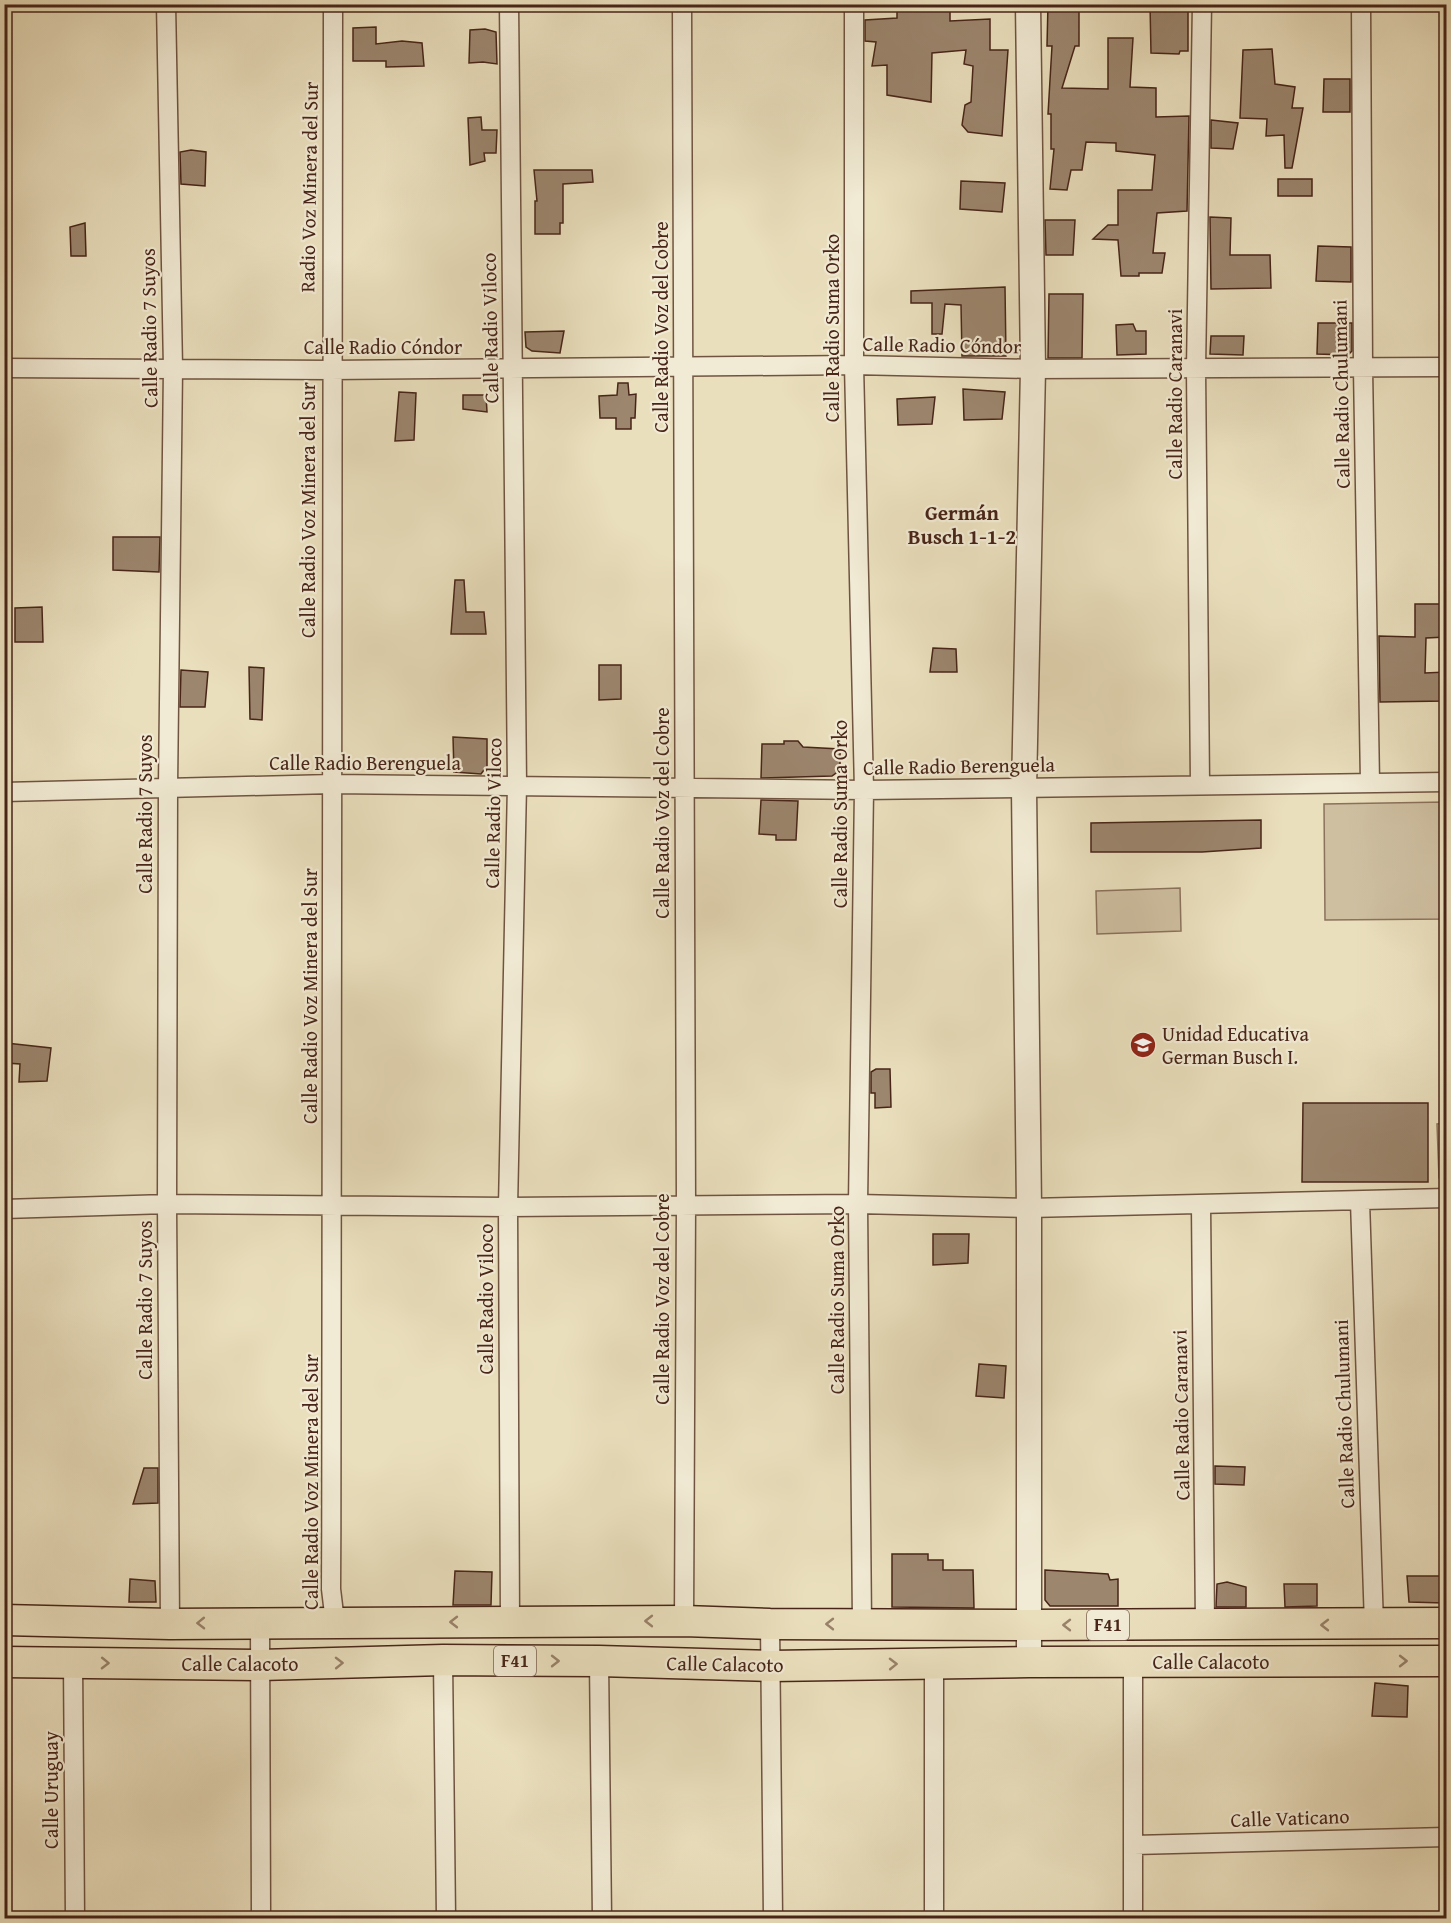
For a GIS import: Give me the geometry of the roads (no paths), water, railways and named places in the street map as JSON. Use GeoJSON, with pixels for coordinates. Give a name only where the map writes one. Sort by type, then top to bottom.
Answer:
{"type":"FeatureCollection","features":[{"type":"Feature","properties":{"kind":"main road","name":"Calle Calacoto"},"geometry":{"type":"LineString","coordinates":[[4,1620],[170,1624],[684,1621],[770,1624],[1030,1625],[1446,1623]]}},
{"type":"Feature","properties":{"kind":"main road","name":"Calle Calacoto"},"geometry":{"type":"LineString","coordinates":[[4,1662],[260,1665],[442,1660],[599,1661],[771,1666],[1029,1662],[1446,1661]]}},
{"type":"Feature","properties":{"kind":"street","name":"Calle Radio 7 Suyos"},"geometry":{"type":"LineString","coordinates":[[166,4],[173,368],[168,787],[167,1204],[170,1624]]}},
{"type":"Feature","properties":{"kind":"street","name":"Radio Voz Minera del Sur"},"geometry":{"type":"LineString","coordinates":[[330,370],[333,4]]}},
{"type":"Feature","properties":{"kind":"street","name":"Calle Radio Viloco"},"geometry":{"type":"LineString","coordinates":[[509,4],[517,785],[508,1207],[510,1622]]}},
{"type":"Feature","properties":{"kind":"street","name":"Calle Radio Voz del Cobre"},"geometry":{"type":"LineString","coordinates":[[682,4],[686,1205],[684,1621]]}},
{"type":"Feature","properties":{"kind":"street","name":"Calle Radio Suma Orko"},"geometry":{"type":"LineString","coordinates":[[854,4],[854,365],[864,790],[858,1204],[862,1624]]}},
{"type":"Feature","properties":{"kind":"street"},"geometry":{"type":"LineString","coordinates":[[1028,4],[1033,369],[1024,789],[1029,1208],[1029,1662]]}},
{"type":"Feature","properties":{"kind":"street","name":"Calle Radio Caranavi"},"geometry":{"type":"LineString","coordinates":[[1200,784],[1196,369],[1202,4]]}},
{"type":"Feature","properties":{"kind":"street","name":"Calle Radio Chulumani"},"geometry":{"type":"LineString","coordinates":[[1361,4],[1363,368],[1370,783]]}},
{"type":"Feature","properties":{"kind":"street","name":"Calle Radio Cóndor"},"geometry":{"type":"LineString","coordinates":[[4,368],[330,370],[854,365],[1033,369],[1446,367]]}},
{"type":"Feature","properties":{"kind":"street","name":"Calle Radio Voz Minera del Sur"},"geometry":{"type":"LineString","coordinates":[[330,370],[333,784],[332,1589],[335,1622]]}},
{"type":"Feature","properties":{"kind":"street","name":"Calle Radio Berenguela"},"geometry":{"type":"LineString","coordinates":[[4,792],[333,784],[864,790],[1446,782]]}},
{"type":"Feature","properties":{"kind":"street"},"geometry":{"type":"LineString","coordinates":[[4,1209],[167,1204],[508,1207],[858,1204],[1029,1208],[1360,1202],[1446,1198]]}},
{"type":"Feature","properties":{"kind":"street","name":"Calle Radio Chulumani"},"geometry":{"type":"LineString","coordinates":[[1360,1202],[1374,1625]]}},
{"type":"Feature","properties":{"kind":"street","name":"Calle Radio Caranavi"},"geometry":{"type":"LineString","coordinates":[[1201,1205],[1205,1625]]}},
{"type":"Feature","properties":{"kind":"street"},"geometry":{"type":"LineString","coordinates":[[260,1622],[261,1918]]}},
{"type":"Feature","properties":{"kind":"street"},"geometry":{"type":"LineString","coordinates":[[770,1624],[773,1918]]}},
{"type":"Feature","properties":{"kind":"street"},"geometry":{"type":"LineString","coordinates":[[442,1660],[446,1918]]}},
{"type":"Feature","properties":{"kind":"street"},"geometry":{"type":"LineString","coordinates":[[599,1661],[602,1918]]}},
{"type":"Feature","properties":{"kind":"street","name":"Calle Uruguay"},"geometry":{"type":"LineString","coordinates":[[73,1662],[75,1918]]}},
{"type":"Feature","properties":{"kind":"street"},"geometry":{"type":"LineString","coordinates":[[1133,1662],[1133,1918]]}},
{"type":"Feature","properties":{"kind":"street"},"geometry":{"type":"LineString","coordinates":[[934,1663],[934,1918]]}},
{"type":"Feature","properties":{"kind":"street","name":"Calle Vaticano"},"geometry":{"type":"LineString","coordinates":[[1134,1845],[1446,1837]]}},
{"type":"Feature","properties":{"kind":"place","name":"Unidad Educativa German Busch I."},"geometry":{"type":"Point","coordinates":[1143,1045]}},
{"type":"Feature","properties":{"kind":"district","name":"Germán Busch 1-1-2"},"geometry":{"type":"Point","coordinates":[962,525]}}]}
